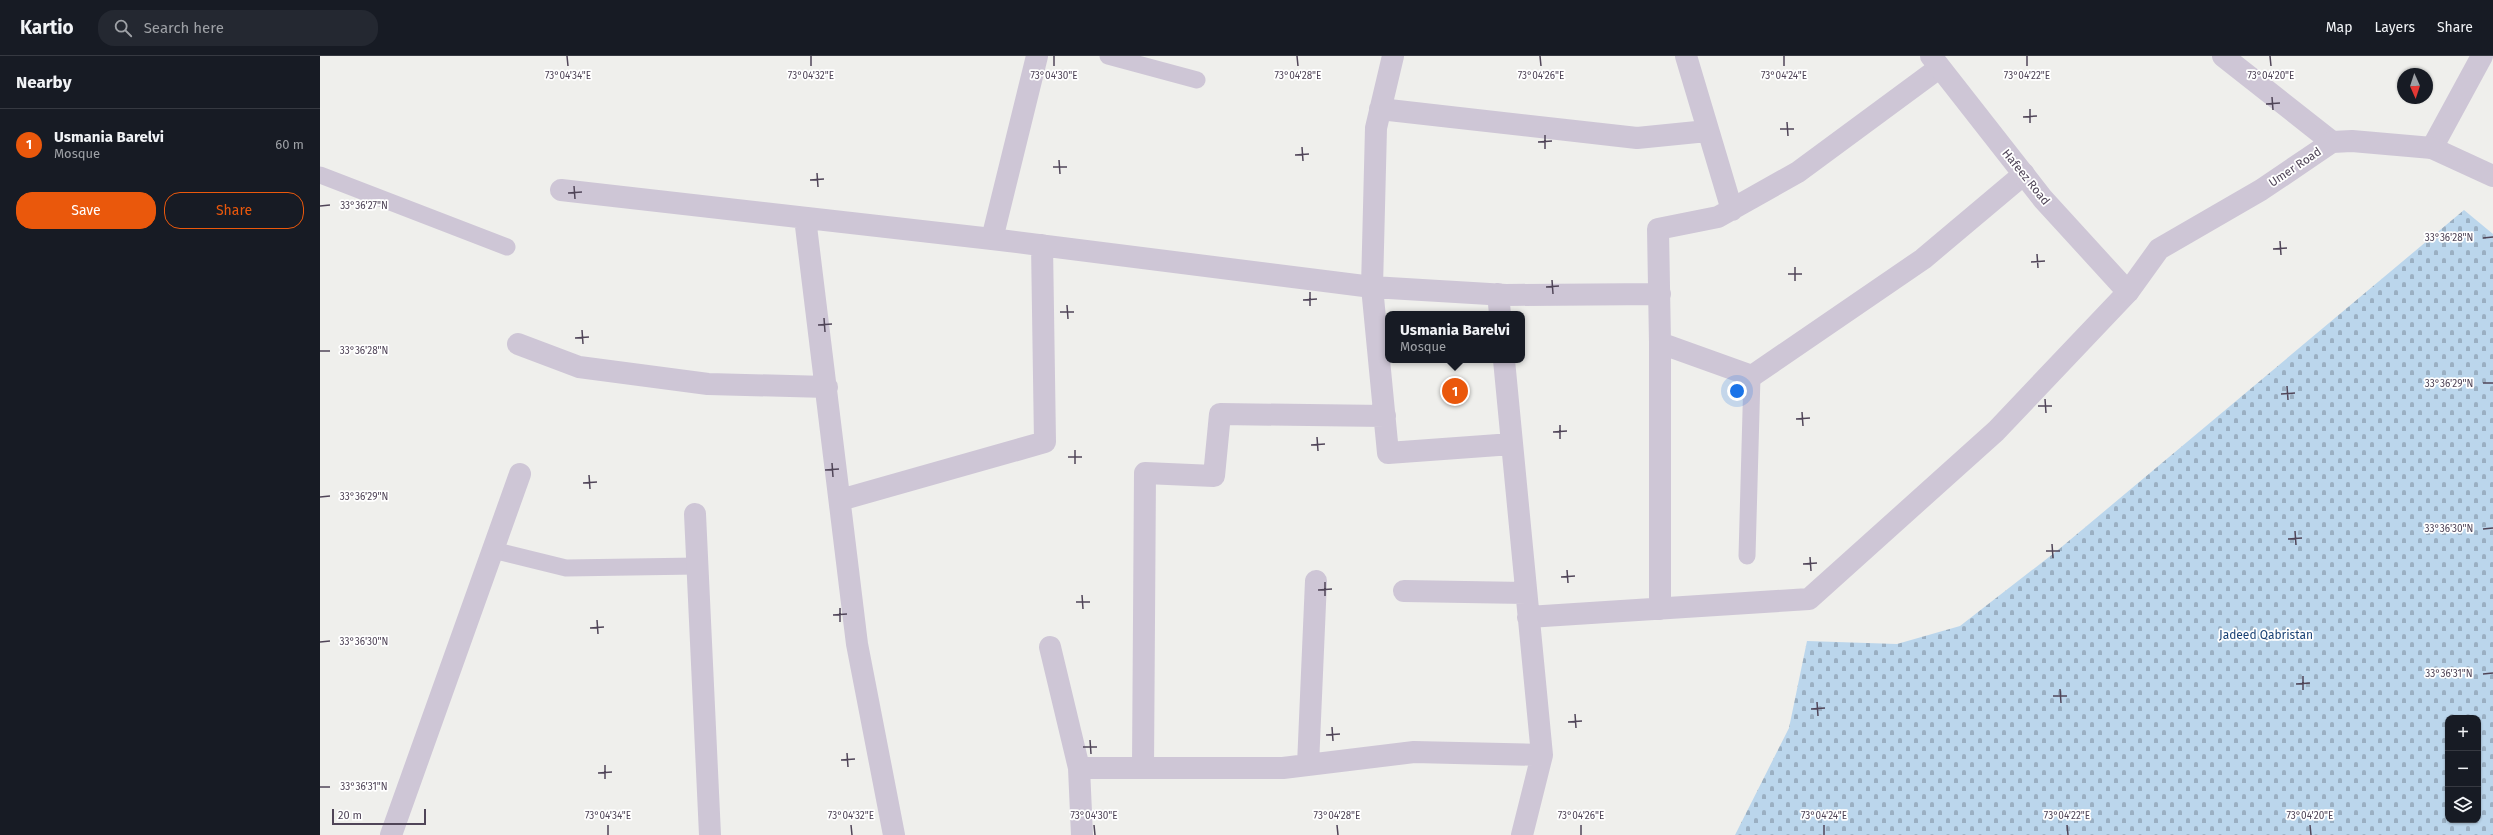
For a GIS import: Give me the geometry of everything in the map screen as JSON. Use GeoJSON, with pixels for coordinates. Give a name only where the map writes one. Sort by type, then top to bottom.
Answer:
{"type":"FeatureCollection","features":[{"type":"Feature","properties":{"kind":"street"},"geometry":{"type":"LineString","coordinates":[[992,239],[1037,56]]}},
{"type":"Feature","properties":{"kind":"street"},"geometry":{"type":"LineString","coordinates":[[1393,56],[1376,128],[1372,287],[1388,453],[1512,444]]}},
{"type":"Feature","properties":{"kind":"street"},"geometry":{"type":"LineString","coordinates":[[1686,56],[1732,210]]}},
{"type":"Feature","properties":{"kind":"street"},"geometry":{"type":"LineString","coordinates":[[2223,56],[2332,142]]}},
{"type":"Feature","properties":{"kind":"street"},"geometry":{"type":"LineString","coordinates":[[2432,148],[2482,56]]}},
{"type":"Feature","properties":{"kind":"street"},"geometry":{"type":"LineString","coordinates":[[1660,609],[1660,294],[1658,229],[1718,217],[1798,172],[1935,62]]}},
{"type":"Feature","properties":{"kind":"street","name":"Hafeez Road"},"geometry":{"type":"LineString","coordinates":[[1935,62],[2043,199],[2128,292]]}},
{"type":"Feature","properties":{"kind":"street"},"geometry":{"type":"LineString","coordinates":[[1380,109],[1637,138],[1707,130]]}},
{"type":"Feature","properties":{"kind":"street","name":"Umer Road"},"geometry":{"type":"LineString","coordinates":[[1528,617],[1809,599],[1996,431],[2128,292],[2160,249],[2262,190],[2332,142],[2352,141],[2432,148],[2493,176]]}},
{"type":"Feature","properties":{"kind":"street"},"geometry":{"type":"LineString","coordinates":[[1660,343],[1752,376],[1923,259],[2024,174]]}},
{"type":"Feature","properties":{"kind":"street"},"geometry":{"type":"LineString","coordinates":[[561,190],[1042,245],[1499,304],[1660,294]]}},
{"type":"Feature","properties":{"kind":"street"},"geometry":{"type":"LineString","coordinates":[[805,218],[857,644],[894,835]]}},
{"type":"Feature","properties":{"kind":"street"},"geometry":{"type":"LineString","coordinates":[[840,500],[1045,442],[1042,245]]}},
{"type":"Feature","properties":{"kind":"street"},"geometry":{"type":"LineString","coordinates":[[518,344],[579,366],[701,383],[826,386]]}},
{"type":"Feature","properties":{"kind":"street"},"geometry":{"type":"LineString","coordinates":[[1504,363],[1542,754],[1522,835]]}},
{"type":"Feature","properties":{"kind":"street"},"geometry":{"type":"LineString","coordinates":[[1143,768],[1145,473],[1214,476],[1220,414],[1384,416]]}},
{"type":"Feature","properties":{"kind":"street"},"geometry":{"type":"LineString","coordinates":[[391,835],[520,474]]}},
{"type":"Feature","properties":{"kind":"street"},"geometry":{"type":"LineString","coordinates":[[695,514],[710,835]]}},
{"type":"Feature","properties":{"kind":"street"},"geometry":{"type":"LineString","coordinates":[[1308,765],[1316,581]]}},
{"type":"Feature","properties":{"kind":"street"},"geometry":{"type":"LineString","coordinates":[[1404,591],[1526,593]]}},
{"type":"Feature","properties":{"kind":"street"},"geometry":{"type":"LineString","coordinates":[[1050,647],[1079,768],[1082,835]]}},
{"type":"Feature","properties":{"kind":"street"},"geometry":{"type":"LineString","coordinates":[[1079,768],[1283,768],[1414,752],[1542,754]]}},
{"type":"Feature","properties":{"kind":"lane"},"geometry":{"type":"LineString","coordinates":[[1108,56],[1197,80]]}},
{"type":"Feature","properties":{"kind":"lane"},"geometry":{"type":"LineString","coordinates":[[320,175],[507,247]]}},
{"type":"Feature","properties":{"kind":"lane"},"geometry":{"type":"LineString","coordinates":[[1747,556],[1752,376]]}},
{"type":"Feature","properties":{"kind":"lane"},"geometry":{"type":"LineString","coordinates":[[493,550],[566,568],[697,566]]}},
{"type":"Feature","properties":{"kind":"green space","name":"Jadeed Qabristan"},"geometry":{"type":"Polygon","coordinates":[[[2464,210],[2493,234],[2493,835],[1735,835],[1789,728],[1807,641],[1897,644],[1960,626],[2058,550],[2464,210]]]}},
{"type":"Feature","properties":{"kind":"place","name":"Usmania Barelvi"},"geometry":{"type":"Point","coordinates":[1455,391]}}]}
